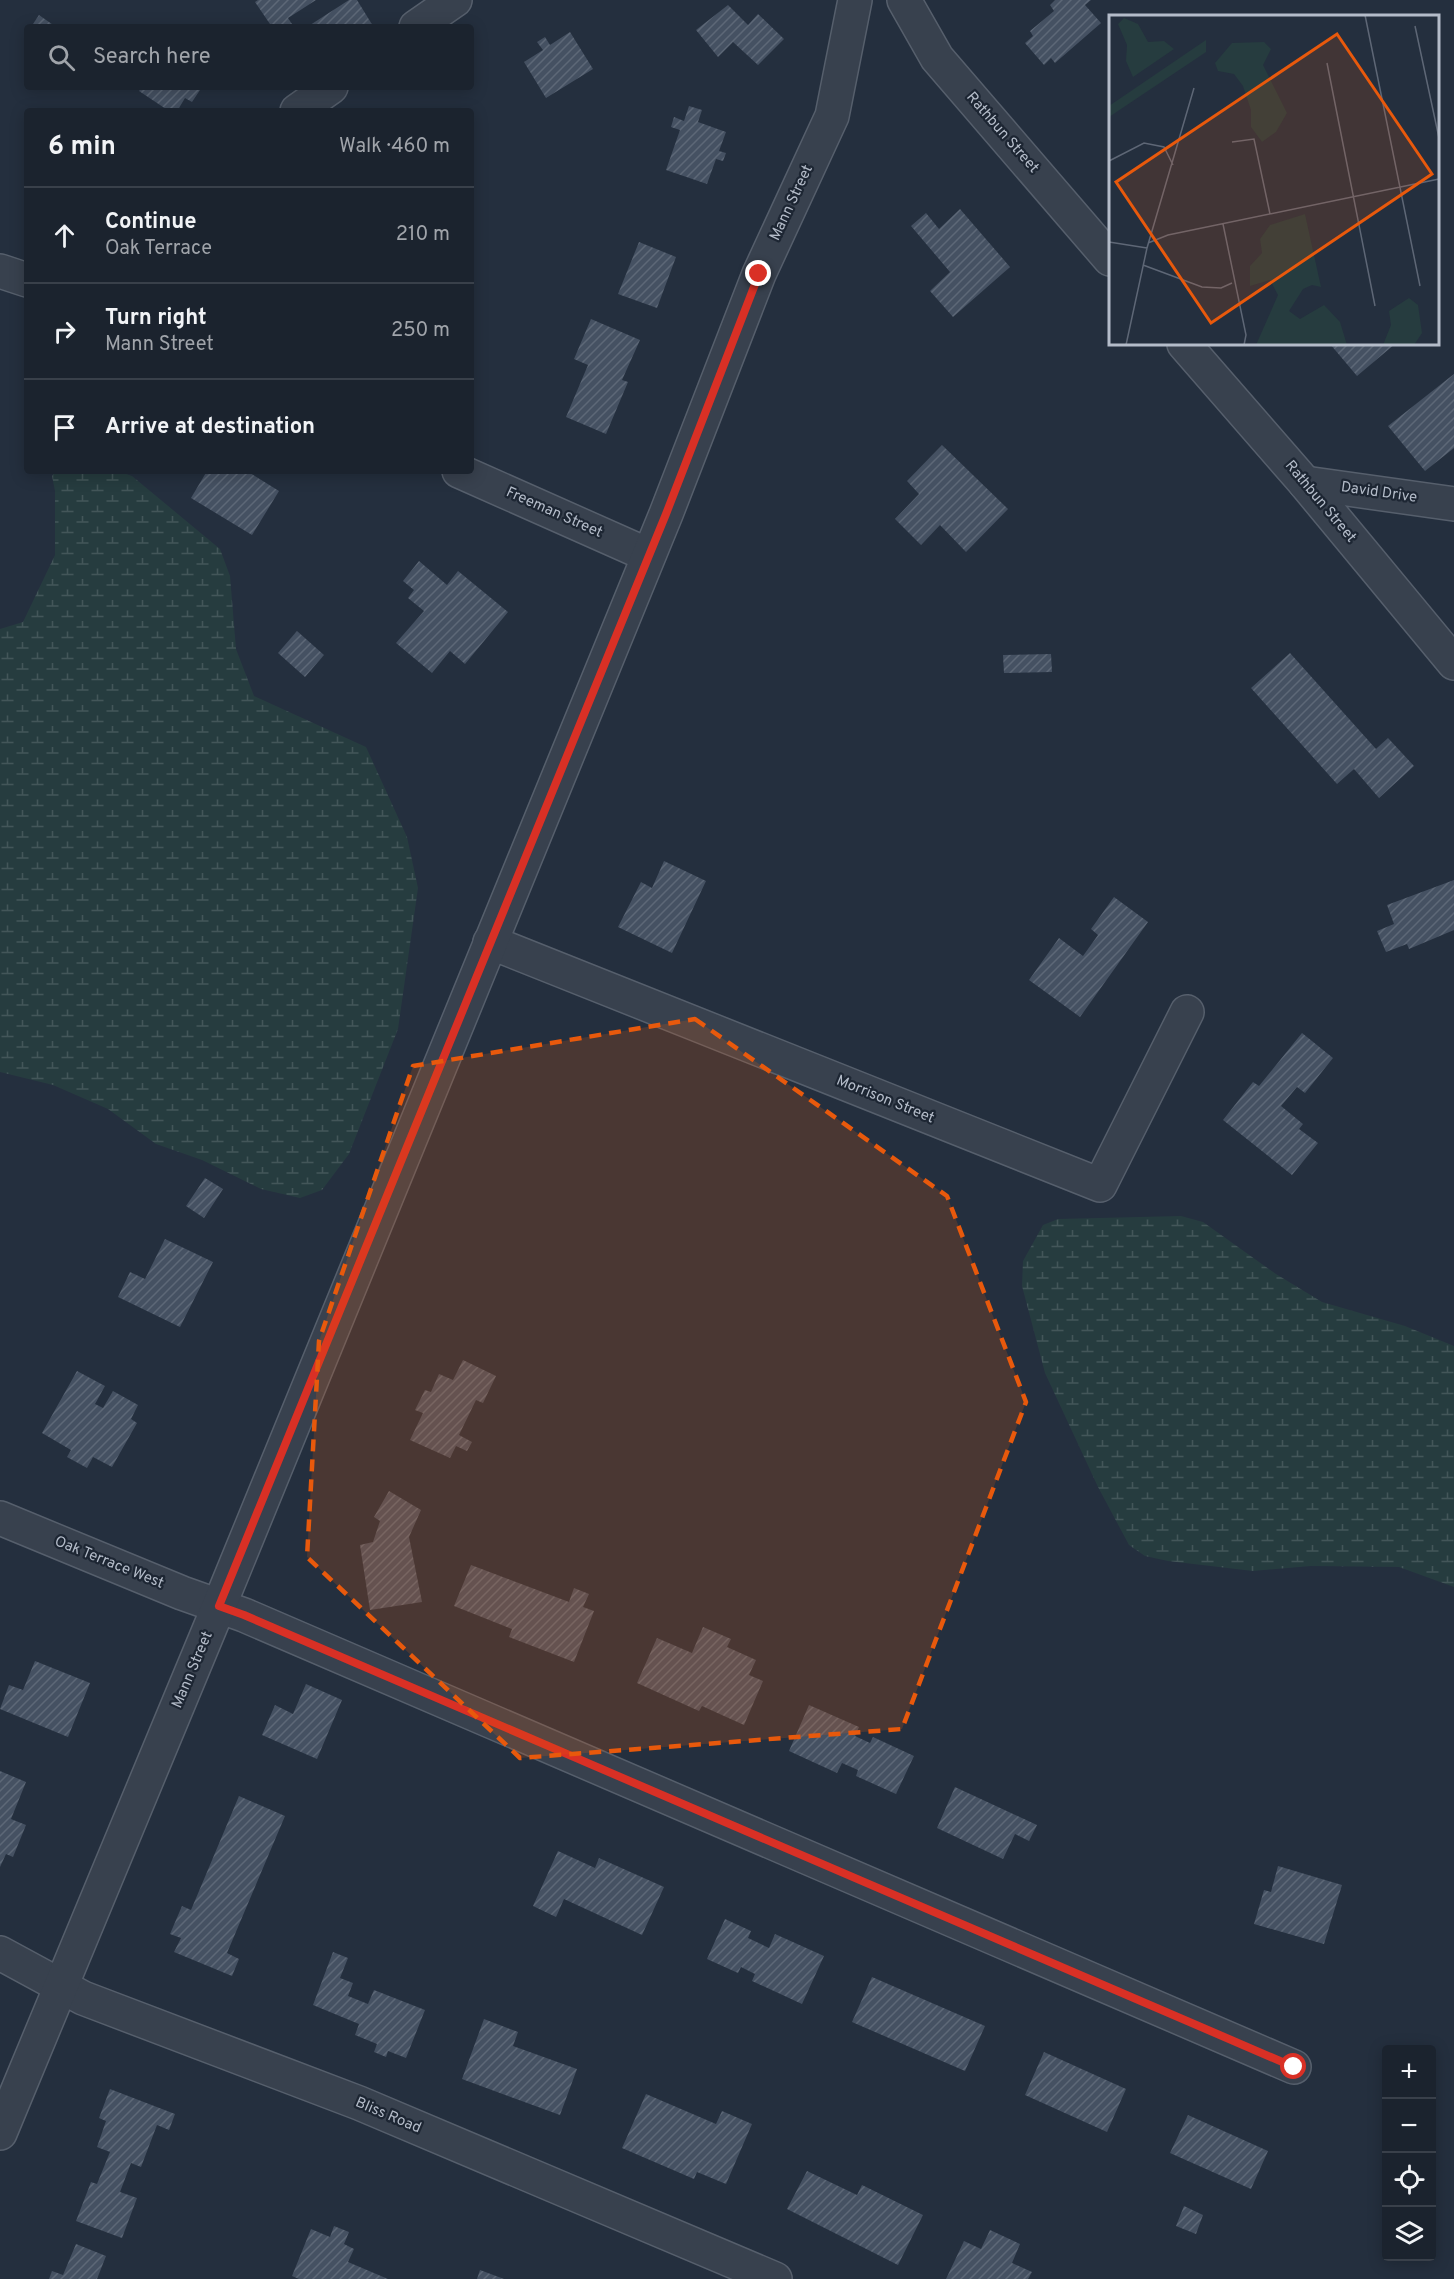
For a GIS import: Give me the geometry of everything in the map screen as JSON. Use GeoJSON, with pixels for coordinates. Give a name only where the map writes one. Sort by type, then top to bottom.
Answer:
{"type":"FeatureCollection","features":[{"type":"Feature","properties":{"kind":"street"},"geometry":{"type":"LineString","coordinates":[[420,24],[455,0]]}},
{"type":"Feature","properties":{"kind":"street","name":"Mann Street"},"geometry":{"type":"LineString","coordinates":[[0,2133],[219,1606],[648,555],[759,274],[832,116],[855,0]]}},
{"type":"Feature","properties":{"kind":"street","name":"Rathbun Street"},"geometry":{"type":"LineString","coordinates":[[904,0],[937,58],[1109,258]]}},
{"type":"Feature","properties":{"kind":"street"},"geometry":{"type":"LineString","coordinates":[[301,108],[327,90]]}},
{"type":"Feature","properties":{"kind":"street"},"geometry":{"type":"LineString","coordinates":[[0,271],[24,279]]}},
{"type":"Feature","properties":{"kind":"street","name":"Rathbun Street"},"geometry":{"type":"LineString","coordinates":[[1185,345],[1305,483],[1454,663]]}},
{"type":"Feature","properties":{"kind":"street","name":"Freeman Street"},"geometry":{"type":"LineString","coordinates":[[466,474],[648,555]]}},
{"type":"Feature","properties":{"kind":"street","name":"David Drive"},"geometry":{"type":"LineString","coordinates":[[1305,483],[1454,504]]}},
{"type":"Feature","properties":{"kind":"street","name":"Morrison Street"},"geometry":{"type":"LineString","coordinates":[[490,942],[1100,1185],[1187,1011]]}},
{"type":"Feature","properties":{"kind":"street","name":"Oak Terrace West"},"geometry":{"type":"LineString","coordinates":[[0,1518],[266,1624],[1294,2067]]}},
{"type":"Feature","properties":{"kind":"street","name":"Bliss Road"},"geometry":{"type":"LineString","coordinates":[[0,1953],[83,1998],[359,2103],[775,2279]]}},
{"type":"Feature","properties":{"kind":"highlighted area"},"geometry":{"type":"Polygon","coordinates":[[[695,1019],[947,1196],[1026,1402],[902,1729],[520,1758],[307,1557],[319,1341],[413,1066],[695,1019]]]}},
{"type":"Feature","properties":{"kind":"green space"},"geometry":{"type":"Polygon","coordinates":[[[54,474],[126,474],[132,476],[220,549],[230,576],[236,649],[254,696],[366,747],[407,837],[418,888],[398,1029],[349,1154],[322,1190],[300,1198],[261,1189],[202,1160],[156,1144],[108,1109],[53,1085],[0,1072],[0,629],[23,622],[55,555],[55,491],[54,474]]]}},
{"type":"Feature","properties":{"kind":"green space"},"geometry":{"type":"Polygon","coordinates":[[[1181,1216],[1203,1222],[1276,1274],[1322,1302],[1405,1326],[1454,1346],[1454,1587],[1399,1567],[1311,1566],[1253,1571],[1168,1561],[1145,1556],[1129,1545],[1098,1487],[1045,1373],[1022,1286],[1023,1261],[1043,1225],[1058,1219],[1181,1216]]]}},
{"type":"Feature","properties":{"kind":"building"},"geometry":{"type":"Polygon","coordinates":[[[258,0],[316,0],[288,18],[292,24],[270,24],[255,2],[258,0]]]}},
{"type":"Feature","properties":{"kind":"building"},"geometry":{"type":"Polygon","coordinates":[[[349,0],[357,0],[372,24],[312,24],[349,0]]]}},
{"type":"Feature","properties":{"kind":"building"},"geometry":{"type":"Polygon","coordinates":[[[1055,0],[1091,0],[1085,5],[1101,23],[1055,63],[1051,58],[1044,65],[1025,43],[1033,36],[1030,31],[1054,11],[1050,5],[1055,0]]]}},
{"type":"Feature","properties":{"kind":"building"},"geometry":{"type":"Polygon","coordinates":[[[728,5],[748,25],[758,14],[784,39],[758,65],[733,42],[718,57],[696,30],[728,5]]]}},
{"type":"Feature","properties":{"kind":"building"},"geometry":{"type":"Polygon","coordinates":[[[39,15],[52,24],[33,24],[39,15]]]}},
{"type":"Feature","properties":{"kind":"building"},"geometry":{"type":"Polygon","coordinates":[[[570,32],[593,69],[546,98],[524,62],[543,50],[537,42],[545,37],[550,45],[570,32]]]}},
{"type":"Feature","properties":{"kind":"building"},"geometry":{"type":"Polygon","coordinates":[[[200,90],[192,102],[185,98],[179,108],[164,108],[139,91],[200,90]]]}},
{"type":"Feature","properties":{"kind":"building"},"geometry":{"type":"Polygon","coordinates":[[[689,106],[702,110],[698,122],[726,132],[719,151],[726,153],[723,161],[716,159],[707,184],[666,170],[680,130],[671,127],[674,117],[684,121],[689,106]]]}},
{"type":"Feature","properties":{"kind":"building"},"geometry":{"type":"Polygon","coordinates":[[[960,209],[1010,267],[953,317],[930,291],[950,272],[911,226],[926,213],[939,229],[960,209]]]}},
{"type":"Feature","properties":{"kind":"building"},"geometry":{"type":"Polygon","coordinates":[[[639,242],[676,257],[657,308],[618,294],[639,242]]]}},
{"type":"Feature","properties":{"kind":"building"},"geometry":{"type":"Polygon","coordinates":[[[591,319],[640,340],[622,380],[628,382],[606,434],[566,417],[588,365],[574,359],[591,319]]]}},
{"type":"Feature","properties":{"kind":"building"},"geometry":{"type":"Polygon","coordinates":[[[1331,345],[1394,345],[1357,376],[1331,345]]]}},
{"type":"Feature","properties":{"kind":"building"},"geometry":{"type":"Polygon","coordinates":[[[1454,374],[1454,448],[1425,471],[1388,426],[1454,374]]]}},
{"type":"Feature","properties":{"kind":"building"},"geometry":{"type":"Polygon","coordinates":[[[942,445],[1008,509],[966,552],[940,525],[921,545],[895,519],[919,494],[907,481],[942,445]]]}},
{"type":"Feature","properties":{"kind":"building"},"geometry":{"type":"Polygon","coordinates":[[[205,474],[252,474],[279,491],[252,535],[191,498],[205,474]]]}},
{"type":"Feature","properties":{"kind":"building"},"geometry":{"type":"Polygon","coordinates":[[[419,561],[447,585],[458,571],[508,612],[465,664],[450,651],[432,673],[396,643],[424,611],[408,598],[414,590],[403,581],[419,561]]]}},
{"type":"Feature","properties":{"kind":"building"},"geometry":{"type":"Polygon","coordinates":[[[297,631],[324,655],[305,677],[278,653],[297,631]]]}},
{"type":"Feature","properties":{"kind":"building"},"geometry":{"type":"Polygon","coordinates":[[[1290,653],[1376,749],[1388,738],[1414,766],[1379,798],[1354,769],[1337,784],[1251,688],[1290,653]]]}},
{"type":"Feature","properties":{"kind":"building"},"geometry":{"type":"Polygon","coordinates":[[[1051,654],[1052,672],[1004,673],[1003,655],[1051,654]]]}},
{"type":"Feature","properties":{"kind":"building"},"geometry":{"type":"Polygon","coordinates":[[[664,861],[706,881],[672,953],[618,927],[641,882],[652,888],[664,861]]]}},
{"type":"Feature","properties":{"kind":"building"},"geometry":{"type":"Polygon","coordinates":[[[1454,880],[1454,930],[1409,949],[1407,944],[1386,952],[1377,931],[1394,924],[1387,905],[1454,880]]]}},
{"type":"Feature","properties":{"kind":"building"},"geometry":{"type":"Polygon","coordinates":[[[1114,897],[1148,922],[1080,1017],[1029,980],[1059,938],[1083,956],[1098,935],[1091,929],[1114,897]]]}},
{"type":"Feature","properties":{"kind":"building"},"geometry":{"type":"Polygon","coordinates":[[[1302,1033],[1333,1058],[1305,1093],[1297,1087],[1281,1106],[1303,1124],[1299,1129],[1318,1143],[1292,1175],[1223,1120],[1253,1082],[1259,1086],[1302,1033]]]}},
{"type":"Feature","properties":{"kind":"building"},"geometry":{"type":"Polygon","coordinates":[[[205,1178],[223,1189],[204,1218],[186,1206],[205,1178]]]}},
{"type":"Feature","properties":{"kind":"building"},"geometry":{"type":"Polygon","coordinates":[[[165,1239],[213,1262],[180,1327],[118,1297],[130,1272],[145,1279],[165,1239]]]}},
{"type":"Feature","properties":{"kind":"building"},"geometry":{"type":"Polygon","coordinates":[[[463,1360],[496,1376],[483,1403],[476,1400],[459,1435],[472,1442],[467,1451],[456,1446],[450,1458],[410,1440],[423,1413],[415,1410],[425,1390],[431,1392],[439,1374],[453,1380],[463,1360]]]}},
{"type":"Feature","properties":{"kind":"building"},"geometry":{"type":"Polygon","coordinates":[[[77,1371],[105,1386],[95,1404],[103,1408],[113,1391],[138,1405],[131,1419],[137,1423],[112,1467],[93,1457],[87,1468],[67,1457],[71,1450],[42,1433],[77,1371]]]}},
{"type":"Feature","properties":{"kind":"building"},"geometry":{"type":"Polygon","coordinates":[[[389,1491],[421,1510],[409,1537],[422,1602],[370,1610],[360,1545],[373,1542],[380,1521],[374,1517],[389,1491]]]}},
{"type":"Feature","properties":{"kind":"building"},"geometry":{"type":"Polygon","coordinates":[[[471,1565],[569,1602],[574,1588],[589,1594],[583,1607],[594,1611],[574,1662],[509,1637],[512,1629],[454,1606],[471,1565]]]}},
{"type":"Feature","properties":{"kind":"building"},"geometry":{"type":"Polygon","coordinates":[[[703,1627],[731,1639],[727,1647],[756,1660],[749,1675],[763,1681],[744,1725],[702,1706],[699,1711],[637,1683],[657,1638],[692,1653],[703,1627]]]}},
{"type":"Feature","properties":{"kind":"building"},"geometry":{"type":"Polygon","coordinates":[[[35,1661],[90,1683],[68,1737],[0,1709],[9,1685],[23,1690],[35,1661]]]}},
{"type":"Feature","properties":{"kind":"building"},"geometry":{"type":"Polygon","coordinates":[[[306,1684],[342,1700],[317,1759],[262,1735],[275,1705],[293,1714],[306,1684]]]}},
{"type":"Feature","properties":{"kind":"building"},"geometry":{"type":"Polygon","coordinates":[[[809,1705],[859,1727],[855,1736],[870,1743],[873,1737],[914,1756],[896,1794],[856,1776],[858,1770],[842,1763],[837,1773],[789,1751],[809,1705]]]}},
{"type":"Feature","properties":{"kind":"building"},"geometry":{"type":"Polygon","coordinates":[[[0,1771],[26,1782],[11,1819],[26,1825],[13,1857],[6,1854],[0,1867],[0,1771]]]}},
{"type":"Feature","properties":{"kind":"building"},"geometry":{"type":"Polygon","coordinates":[[[955,1787],[1037,1825],[1029,1841],[1015,1834],[1003,1859],[937,1828],[955,1787]]]}},
{"type":"Feature","properties":{"kind":"building"},"geometry":{"type":"Polygon","coordinates":[[[239,1796],[285,1816],[227,1953],[239,1959],[232,1976],[174,1952],[181,1938],[170,1934],[182,1906],[191,1910],[239,1796]]]}},
{"type":"Feature","properties":{"kind":"building"},"geometry":{"type":"Polygon","coordinates":[[[558,1851],[595,1868],[599,1858],[664,1887],[642,1935],[564,1899],[556,1917],[533,1906],[558,1851]]]}},
{"type":"Feature","properties":{"kind":"building"},"geometry":{"type":"Polygon","coordinates":[[[1278,1866],[1342,1885],[1324,1944],[1254,1924],[1264,1890],[1271,1892],[1278,1866]]]}},
{"type":"Feature","properties":{"kind":"building"},"geometry":{"type":"Polygon","coordinates":[[[725,1919],[751,1931],[748,1938],[769,1948],[775,1934],[824,1956],[802,2004],[752,1981],[755,1974],[741,1967],[738,1973],[707,1959],[725,1919]]]}},
{"type":"Feature","properties":{"kind":"building"},"geometry":{"type":"Polygon","coordinates":[[[333,1952],[348,1958],[340,1978],[353,1983],[348,1996],[368,2004],[374,1990],[425,2010],[406,2058],[388,2051],[386,2057],[374,2052],[377,2044],[355,2035],[359,2024],[313,2005],[333,1952]]]}},
{"type":"Feature","properties":{"kind":"building"},"geometry":{"type":"Polygon","coordinates":[[[872,1977],[985,2026],[965,2071],[852,2022],[872,1977]]]}},
{"type":"Feature","properties":{"kind":"building"},"geometry":{"type":"Polygon","coordinates":[[[484,2019],[518,2032],[513,2046],[577,2069],[560,2115],[462,2079],[484,2019]]]}},
{"type":"Feature","properties":{"kind":"building"},"geometry":{"type":"Polygon","coordinates":[[[1044,2052],[1126,2089],[1107,2132],[1025,2095],[1044,2052]]]}},
{"type":"Feature","properties":{"kind":"building"},"geometry":{"type":"Polygon","coordinates":[[[110,2089],[175,2114],[169,2130],[157,2125],[141,2167],[131,2163],[120,2192],[137,2198],[122,2238],[76,2221],[91,2182],[97,2184],[110,2152],[97,2147],[106,2121],[99,2118],[110,2089]]]}},
{"type":"Feature","properties":{"kind":"building"},"geometry":{"type":"Polygon","coordinates":[[[646,2094],[716,2124],[722,2111],[752,2124],[726,2184],[697,2172],[694,2179],[622,2148],[646,2094]]]}},
{"type":"Feature","properties":{"kind":"building"},"geometry":{"type":"Polygon","coordinates":[[[1188,2115],[1268,2151],[1251,2189],[1170,2153],[1188,2115]]]}},
{"type":"Feature","properties":{"kind":"building"},"geometry":{"type":"Polygon","coordinates":[[[807,2171],[857,2195],[862,2185],[923,2215],[898,2265],[787,2209],[807,2171]]]}},
{"type":"Feature","properties":{"kind":"building"},"geometry":{"type":"Polygon","coordinates":[[[1184,2206],[1203,2215],[1196,2234],[1176,2226],[1184,2206]]]}},
{"type":"Feature","properties":{"kind":"building"},"geometry":{"type":"Polygon","coordinates":[[[334,2226],[349,2232],[344,2244],[354,2249],[348,2262],[388,2279],[299,2279],[292,2276],[311,2229],[330,2237],[334,2226]]]}},
{"type":"Feature","properties":{"kind":"building"},"geometry":{"type":"Polygon","coordinates":[[[990,2230],[1020,2244],[1012,2263],[1032,2272],[1028,2279],[946,2279],[964,2241],[981,2249],[990,2230]]]}},
{"type":"Feature","properties":{"kind":"building"},"geometry":{"type":"Polygon","coordinates":[[[76,2244],[106,2256],[97,2279],[49,2279],[52,2271],[63,2275],[76,2244]]]}},
{"type":"Feature","properties":{"kind":"building"},"geometry":{"type":"Polygon","coordinates":[[[480,2270],[504,2279],[477,2279],[480,2270]]]}},
{"type":"Feature","properties":{"kind":"route"},"geometry":{"type":"LineString","coordinates":[[759,274],[666,514],[219,1606],[1294,2067]]}}]}
